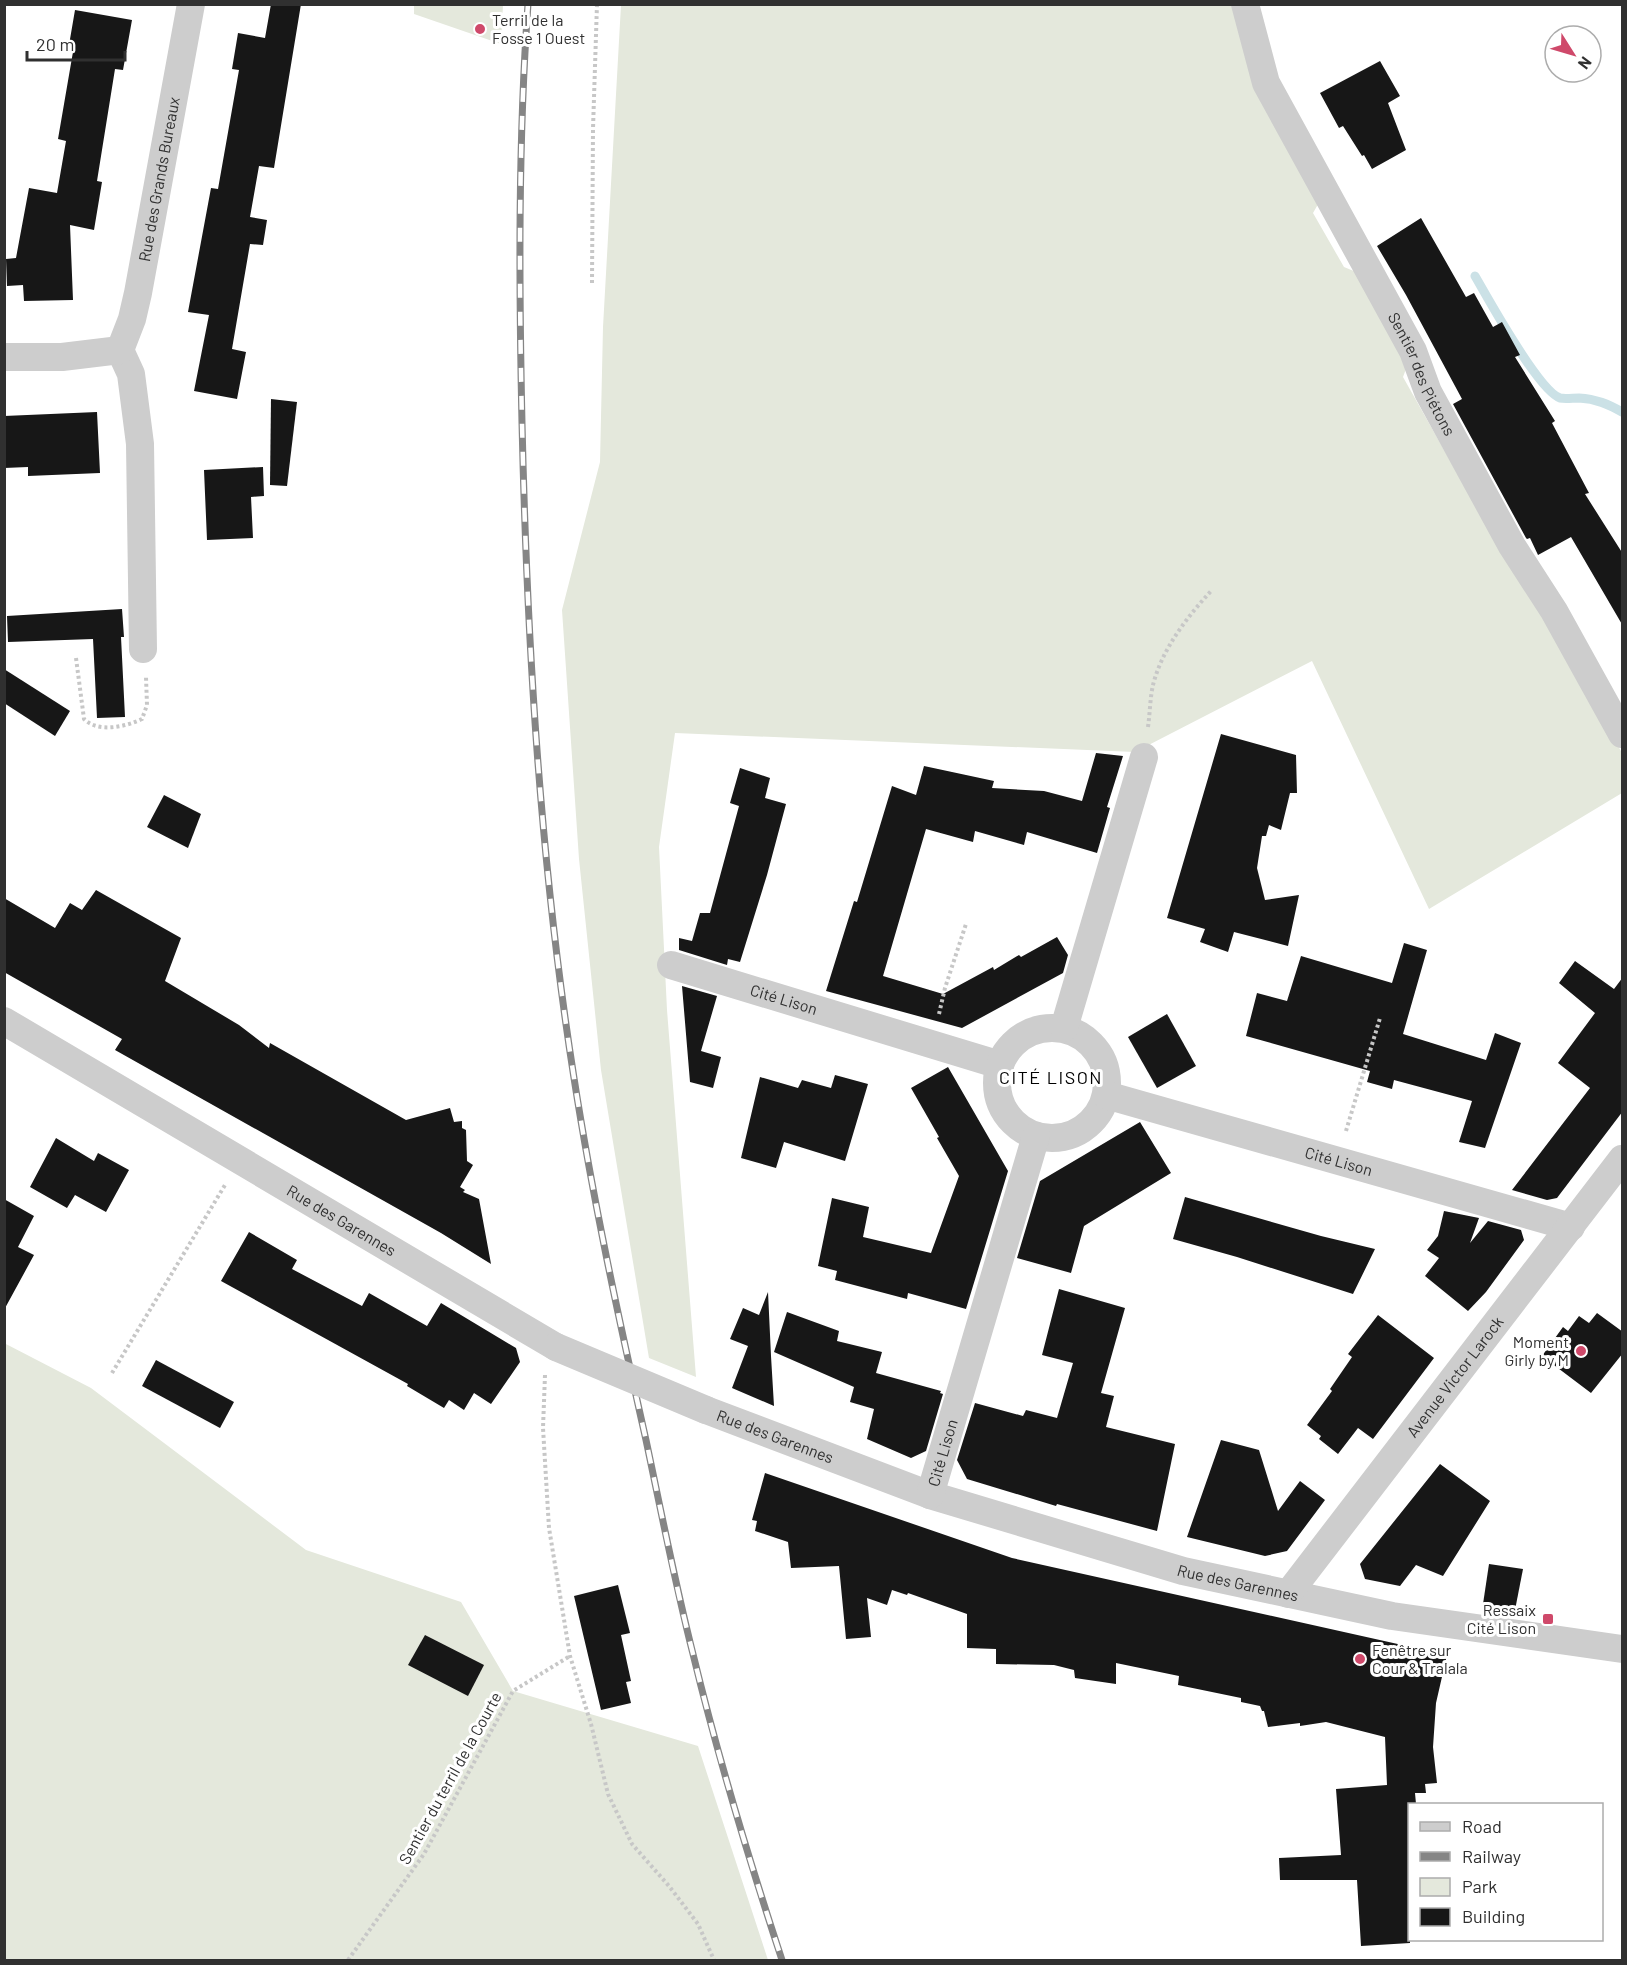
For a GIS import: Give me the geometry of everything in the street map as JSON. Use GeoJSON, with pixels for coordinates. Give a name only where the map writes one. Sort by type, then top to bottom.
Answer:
{"type":"FeatureCollection","features":[{"type":"Feature","properties":{"kind":"street","name":"Rue des Grands Bureaux"},"geometry":{"type":"LineString","coordinates":[[120,350],[132,319],[138,293],[191,4]]}},
{"type":"Feature","properties":{"kind":"street","name":"Sentier des Piétons"},"geometry":{"type":"LineString","coordinates":[[1245,4],[1266,83],[1413,351],[1428,392],[1507,536],[1554,611],[1623,734]]}},
{"type":"Feature","properties":{"kind":"street"},"geometry":{"type":"LineString","coordinates":[[4,357],[62,357],[120,350],[131,374],[140,444],[143,650]]}},
{"type":"Feature","properties":{"kind":"street"},"geometry":{"type":"LineString","coordinates":[[1064,1028],[1144,757]]}},
{"type":"Feature","properties":{"kind":"street","name":"Cité Lison"},"geometry":{"type":"LineString","coordinates":[[671,965],[1000,1065]]}},
{"type":"Feature","properties":{"kind":"street","name":"Rue des Garennes"},"geometry":{"type":"LineString","coordinates":[[4,1022],[551,1344],[706,1410],[930,1495],[1183,1571],[1392,1616],[1623,1649]]}},
{"type":"Feature","properties":{"kind":"street"},"geometry":{"type":"LineString","coordinates":[[1048,1027],[1064,1028],[1084,1037],[1099,1052],[1108,1080],[1107,1095],[1100,1112],[1088,1125],[1072,1135],[1054,1138],[1036,1136],[1023,1130],[1011,1120],[1003,1108],[998,1094],[997,1079],[1000,1065],[1007,1051],[1018,1039],[1032,1031],[1048,1027]]}},
{"type":"Feature","properties":{"kind":"street","name":"Cité Lison"},"geometry":{"type":"LineString","coordinates":[[1107,1095],[1571,1227]]}},
{"type":"Feature","properties":{"kind":"street","name":"Cité Lison"},"geometry":{"type":"LineString","coordinates":[[930,1495],[1036,1136]]}},
{"type":"Feature","properties":{"kind":"street","name":"Avenue Victor Larock"},"geometry":{"type":"LineString","coordinates":[[1288,1594],[1623,1159]]}},
{"type":"Feature","properties":{"kind":"path"},"geometry":{"type":"LineString","coordinates":[[592,283],[597,4]]}},
{"type":"Feature","properties":{"kind":"path"},"geometry":{"type":"LineString","coordinates":[[1144,757],[1153,685],[1169,646],[1198,605],[1212,590]]}},
{"type":"Feature","properties":{"kind":"path"},"geometry":{"type":"LineString","coordinates":[[76,658],[84,718],[90,725],[99,727],[129,725],[142,719],[147,705],[143,650]]}},
{"type":"Feature","properties":{"kind":"path"},"geometry":{"type":"LineString","coordinates":[[933,1045],[945,988],[966,924]]}},
{"type":"Feature","properties":{"kind":"path"},"geometry":{"type":"LineString","coordinates":[[1337,1160],[1380,1018]]}},
{"type":"Feature","properties":{"kind":"path"},"geometry":{"type":"LineString","coordinates":[[112,1373],[239,1161]]}},
{"type":"Feature","properties":{"kind":"path"},"geometry":{"type":"LineString","coordinates":[[551,1344],[543,1428],[549,1528],[570,1656],[591,1724],[608,1794],[632,1844],[669,1886],[698,1924],[714,1960]]}},
{"type":"Feature","properties":{"kind":"path","name":"Sentier du terril de la Courte"},"geometry":{"type":"LineString","coordinates":[[348,1960],[424,1854],[513,1691],[570,1656]]}},
{"type":"Feature","properties":{"kind":"green space","name":"Terril de la Fosse 1 Ouest"},"geometry":{"type":"Polygon","coordinates":[[[414,5],[503,5],[501,44],[414,14],[414,5]]]}},
{"type":"Feature","properties":{"kind":"green space"},"geometry":{"type":"Polygon","coordinates":[[[621,5],[1237,5],[1321,199],[1313,213],[1344,267],[1361,274],[1409,361],[1403,377],[1462,482],[1542,606],[1622,753],[1622,793],[1429,909],[1312,661],[1135,752],[675,733],[659,847],[667,1010],[696,1377],[649,1358],[601,1070],[579,859],[562,610],[600,462],[603,327],[621,5]]]}},
{"type":"Feature","properties":{"kind":"green space"},"geometry":{"type":"Polygon","coordinates":[[[4,1343],[91,1388],[306,1550],[461,1602],[513,1691],[698,1746],[768,1960],[5,1960],[4,1343]]]}},
{"type":"Feature","properties":{"kind":"building"},"geometry":{"type":"Polygon","coordinates":[[[271,4],[301,4],[274,168],[259,166],[250,217],[267,220],[263,245],[250,244],[232,349],[246,352],[237,399],[194,391],[209,315],[188,312],[211,188],[218,189],[239,70],[232,69],[238,33],[265,38],[271,4]]]}},
{"type":"Feature","properties":{"kind":"building"},"geometry":{"type":"Polygon","coordinates":[[[75,10],[132,20],[123,70],[115,69],[97,181],[102,182],[94,230],[70,225],[73,300],[24,301],[23,285],[7,286],[6,259],[16,258],[29,188],[57,193],[66,141],[58,139],[74,46],[69,45],[75,10]]]}},
{"type":"Feature","properties":{"kind":"building"},"geometry":{"type":"Polygon","coordinates":[[[1380,61],[1400,96],[1388,103],[1406,150],[1372,169],[1343,126],[1339,128],[1320,93],[1380,61]]]}},
{"type":"Feature","properties":{"kind":"building"},"geometry":{"type":"Polygon","coordinates":[[[1421,218],[1466,297],[1474,293],[1493,327],[1502,322],[1520,355],[1515,357],[1555,421],[1552,423],[1589,493],[1585,494],[1623,554],[1623,626],[1571,537],[1538,555],[1530,538],[1526,538],[1453,404],[1462,399],[1377,246],[1421,218]]]}},
{"type":"Feature","properties":{"kind":"building"},"geometry":{"type":"Polygon","coordinates":[[[271,399],[297,402],[287,486],[270,485],[271,399]]]}},
{"type":"Feature","properties":{"kind":"building"},"geometry":{"type":"Polygon","coordinates":[[[97,412],[100,473],[28,476],[28,467],[4,468],[4,416],[97,412]]]}},
{"type":"Feature","properties":{"kind":"building"},"geometry":{"type":"Polygon","coordinates":[[[263,467],[264,496],[251,497],[253,538],[207,540],[204,470],[263,467]]]}},
{"type":"Feature","properties":{"kind":"building"},"geometry":{"type":"Polygon","coordinates":[[[122,609],[125,717],[97,718],[93,639],[8,642],[7,616],[122,609]]]}},
{"type":"Feature","properties":{"kind":"building"},"geometry":{"type":"Polygon","coordinates":[[[4,669],[70,711],[55,736],[4,703],[4,669]]]}},
{"type":"Feature","properties":{"kind":"building"},"geometry":{"type":"Polygon","coordinates":[[[1221,734],[1296,755],[1297,793],[1290,793],[1281,830],[1269,825],[1266,836],[1262,836],[1257,868],[1265,900],[1299,895],[1288,946],[1234,932],[1228,952],[1200,942],[1205,929],[1167,918],[1221,734]]]}},
{"type":"Feature","properties":{"kind":"building"},"geometry":{"type":"Polygon","coordinates":[[[1096,753],[1123,756],[1107,807],[1110,808],[1097,853],[1027,832],[1024,845],[975,831],[973,842],[926,829],[883,976],[943,994],[1057,937],[1068,955],[1063,973],[962,1028],[826,991],[854,901],[857,902],[892,786],[916,795],[924,766],[994,781],[992,788],[1044,791],[1082,801],[1096,753]]]}},
{"type":"Feature","properties":{"kind":"building"},"geometry":{"type":"Polygon","coordinates":[[[740,768],[770,778],[765,798],[786,804],[740,962],[728,959],[727,965],[679,950],[679,938],[692,941],[700,913],[710,913],[739,806],[730,803],[740,768]]]}},
{"type":"Feature","properties":{"kind":"building"},"geometry":{"type":"Polygon","coordinates":[[[164,795],[201,814],[188,848],[147,827],[164,795]]]}},
{"type":"Feature","properties":{"kind":"building"},"geometry":{"type":"Polygon","coordinates":[[[96,890],[181,938],[165,981],[239,1025],[269,1048],[270,1043],[406,1120],[450,1108],[454,1122],[462,1121],[462,1128],[466,1130],[467,1161],[473,1165],[460,1187],[465,1190],[463,1192],[479,1199],[491,1264],[441,1233],[115,1050],[122,1039],[4,972],[4,898],[55,928],[70,903],[82,910],[96,890]]]}},
{"type":"Feature","properties":{"kind":"building"},"geometry":{"type":"Polygon","coordinates":[[[1404,943],[1427,950],[1403,1034],[1486,1060],[1495,1033],[1521,1043],[1485,1148],[1459,1142],[1472,1101],[1394,1080],[1392,1089],[1367,1082],[1370,1071],[1246,1036],[1257,993],[1287,1001],[1301,956],[1392,983],[1404,943]]]}},
{"type":"Feature","properties":{"kind":"building"},"geometry":{"type":"Polygon","coordinates":[[[1575,961],[1614,989],[1623,977],[1623,1111],[1557,1198],[1547,1200],[1512,1190],[1590,1088],[1558,1063],[1595,1013],[1559,983],[1575,961]]]}},
{"type":"Feature","properties":{"kind":"building"},"geometry":{"type":"Polygon","coordinates":[[[682,986],[717,996],[701,1051],[721,1057],[713,1088],[690,1082],[682,986]]]}},
{"type":"Feature","properties":{"kind":"building"},"geometry":{"type":"Polygon","coordinates":[[[1167,1014],[1196,1066],[1157,1088],[1128,1037],[1167,1014]]]}},
{"type":"Feature","properties":{"kind":"building"},"geometry":{"type":"Polygon","coordinates":[[[948,1067],[1008,1171],[966,1309],[908,1293],[907,1299],[835,1280],[837,1271],[818,1266],[832,1198],[869,1207],[863,1237],[931,1253],[959,1176],[911,1088],[948,1067]]]}},
{"type":"Feature","properties":{"kind":"building"},"geometry":{"type":"Polygon","coordinates":[[[835,1075],[868,1084],[845,1161],[784,1142],[776,1168],[741,1158],[760,1077],[798,1088],[802,1080],[831,1088],[835,1075]]]}},
{"type":"Feature","properties":{"kind":"building"},"geometry":{"type":"Polygon","coordinates":[[[1140,1122],[1171,1173],[1084,1226],[1071,1273],[1017,1258],[1040,1181],[1140,1122]]]}},
{"type":"Feature","properties":{"kind":"building"},"geometry":{"type":"Polygon","coordinates":[[[56,1138],[94,1161],[98,1153],[129,1170],[106,1212],[75,1195],[67,1208],[30,1187],[56,1138]]]}},
{"type":"Feature","properties":{"kind":"building"},"geometry":{"type":"Polygon","coordinates":[[[1185,1197],[1375,1249],[1353,1294],[1173,1239],[1185,1197]]]}},
{"type":"Feature","properties":{"kind":"building"},"geometry":{"type":"Polygon","coordinates":[[[4,1199],[34,1216],[18,1247],[34,1255],[4,1310],[4,1199]]]}},
{"type":"Feature","properties":{"kind":"building"},"geometry":{"type":"Polygon","coordinates":[[[1444,1211],[1479,1218],[1470,1243],[1488,1221],[1521,1230],[1524,1240],[1486,1292],[1468,1311],[1425,1276],[1439,1258],[1427,1250],[1438,1236],[1444,1211]]]}},
{"type":"Feature","properties":{"kind":"building"},"geometry":{"type":"Polygon","coordinates":[[[249,1232],[297,1260],[292,1269],[362,1306],[369,1293],[427,1326],[441,1303],[516,1348],[520,1362],[491,1404],[474,1393],[464,1410],[449,1400],[444,1408],[407,1386],[408,1384],[221,1281],[249,1232]]]}},
{"type":"Feature","properties":{"kind":"building"},"geometry":{"type":"Polygon","coordinates":[[[1059,1289],[1125,1308],[1101,1393],[1114,1396],[1106,1427],[1175,1444],[1157,1531],[1057,1504],[1056,1506],[967,1479],[957,1460],[975,1403],[1023,1416],[1026,1410],[1057,1418],[1073,1363],[1042,1355],[1059,1289]]]}},
{"type":"Feature","properties":{"kind":"building"},"geometry":{"type":"Polygon","coordinates":[[[768,1292],[774,1406],[732,1388],[748,1346],[730,1339],[743,1308],[759,1315],[768,1292]]]}},
{"type":"Feature","properties":{"kind":"building"},"geometry":{"type":"Polygon","coordinates":[[[787,1312],[839,1331],[837,1341],[882,1352],[876,1373],[941,1391],[940,1393],[943,1394],[926,1451],[911,1458],[867,1439],[874,1409],[850,1402],[854,1387],[774,1352],[787,1312]]]}},
{"type":"Feature","properties":{"kind":"building","name":"Moment Girly by M"},"geometry":{"type":"Polygon","coordinates":[[[1597,1313],[1623,1332],[1623,1353],[1591,1393],[1542,1356],[1563,1327],[1568,1331],[1579,1316],[1589,1323],[1597,1313]]]}},
{"type":"Feature","properties":{"kind":"building"},"geometry":{"type":"Polygon","coordinates":[[[1378,1315],[1434,1358],[1373,1439],[1358,1428],[1338,1454],[1319,1439],[1321,1436],[1307,1425],[1332,1391],[1330,1389],[1352,1357],[1348,1354],[1378,1315]]]}},
{"type":"Feature","properties":{"kind":"building"},"geometry":{"type":"Polygon","coordinates":[[[156,1360],[234,1402],[220,1428],[142,1386],[156,1360]]]}},
{"type":"Feature","properties":{"kind":"building"},"geometry":{"type":"Polygon","coordinates":[[[1221,1440],[1259,1450],[1278,1511],[1300,1481],[1325,1500],[1287,1551],[1265,1556],[1187,1537],[1221,1440]]]}},
{"type":"Feature","properties":{"kind":"building"},"geometry":{"type":"Polygon","coordinates":[[[1440,1464],[1490,1501],[1443,1576],[1416,1565],[1400,1586],[1365,1579],[1360,1564],[1440,1464]]]}},
{"type":"Feature","properties":{"kind":"building"},"geometry":{"type":"Polygon","coordinates":[[[765,1473],[1012,1558],[1447,1655],[1436,1703],[1433,1747],[1437,1783],[1425,1784],[1426,1793],[1415,1793],[1416,1803],[1408,1803],[1408,1941],[1410,1943],[1361,1946],[1357,1880],[1280,1880],[1279,1858],[1341,1855],[1336,1789],[1387,1785],[1385,1737],[1326,1722],[1268,1727],[1264,1711],[1260,1706],[1241,1702],[1241,1698],[1178,1685],[1179,1676],[1116,1663],[1116,1684],[1075,1678],[1074,1670],[1054,1665],[996,1664],[996,1649],[967,1648],[967,1614],[908,1593],[907,1595],[892,1590],[887,1605],[867,1598],[871,1637],[846,1639],[839,1566],[791,1568],[788,1542],[755,1531],[757,1521],[752,1520],[765,1473]]]}},
{"type":"Feature","properties":{"kind":"building"},"geometry":{"type":"Polygon","coordinates":[[[1489,1564],[1523,1569],[1515,1610],[1483,1604],[1489,1564]]]}},
{"type":"Feature","properties":{"kind":"building"},"geometry":{"type":"Polygon","coordinates":[[[618,1585],[630,1633],[621,1635],[631,1681],[626,1682],[631,1703],[601,1710],[574,1596],[618,1585]]]}},
{"type":"Feature","properties":{"kind":"building"},"geometry":{"type":"Polygon","coordinates":[[[425,1635],[484,1665],[468,1696],[408,1665],[425,1635]]]}},
{"type":"Feature","properties":{"kind":"waterway"},"geometry":{"type":"LineString","coordinates":[[1475,276],[1514,343],[1539,379],[1551,391],[1560,398],[1596,401],[1622,412]]}},
{"type":"Feature","properties":{"kind":"railway"},"geometry":{"type":"LineString","coordinates":[[528,4],[522,109],[520,214],[524,505],[537,752],[562,997],[581,1124],[598,1215],[680,1601],[723,1770],[782,1960]]}},
{"type":"Feature","properties":{"kind":"place","name":"Terril de la Fosse 1 Ouest"},"geometry":{"type":"Point","coordinates":[480,29]}},
{"type":"Feature","properties":{"kind":"place","name":"Moment Girly by M"},"geometry":{"type":"Point","coordinates":[1581,1351]}},
{"type":"Feature","properties":{"kind":"place","name":"Ressaix Cité Lison"},"geometry":{"type":"Point","coordinates":[1548,1619]}},
{"type":"Feature","properties":{"kind":"place","name":"Fenêtre sur Cour & Tralala"},"geometry":{"type":"Point","coordinates":[1360,1659]}},
{"type":"Feature","properties":{"kind":"district","name":"CITÉ LISON"},"geometry":{"type":"Point","coordinates":[1051,1078]}}]}
